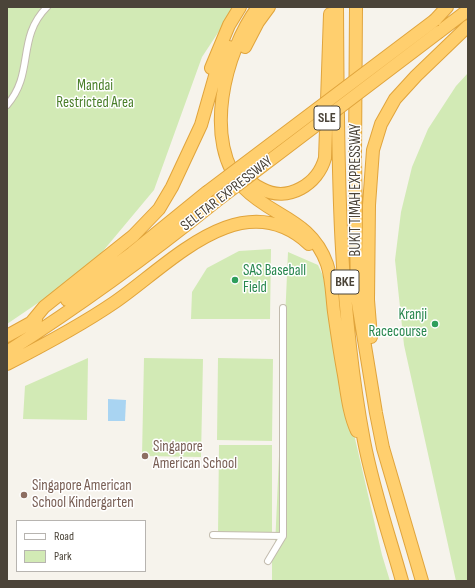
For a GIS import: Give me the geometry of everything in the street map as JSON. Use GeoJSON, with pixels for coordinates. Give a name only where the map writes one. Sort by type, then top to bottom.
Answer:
{"type":"FeatureCollection","features":[{"type":"Feature","properties":{"kind":"highway"},"geometry":{"type":"LineString","coordinates":[[195,137],[195,127],[207,78],[229,25],[240,7]]}},
{"type":"Feature","properties":{"kind":"highway"},"geometry":{"type":"LineString","coordinates":[[30,324],[44,307],[133,236],[159,209],[172,187],[195,137],[215,76],[244,18],[253,7]]}},
{"type":"Feature","properties":{"kind":"highway"},"geometry":{"type":"LineString","coordinates":[[258,7],[250,18],[239,40],[227,73],[222,105],[223,149],[230,168],[244,188],[297,223],[316,244],[328,266],[347,392],[354,423],[364,442]]}},
{"type":"Feature","properties":{"kind":"highway"},"geometry":{"type":"LineString","coordinates":[[269,7],[258,22],[244,48],[235,75],[230,105],[230,131],[231,151],[238,168],[250,182],[256,186],[263,190],[278,193],[295,191],[308,184],[320,172],[324,162],[330,7]]}},
{"type":"Feature","properties":{"kind":"highway","name":"BUKIT TIMAH EXPRESSWAY"},"geometry":{"type":"LineString","coordinates":[[337,7],[338,157],[343,256],[352,361],[364,442],[402,581]]}},
{"type":"Feature","properties":{"kind":"highway","name":"BUKIT TIMAH EXPRESSWAY"},"geometry":{"type":"LineString","coordinates":[[356,7],[355,247],[357,298],[376,413],[390,476],[422,581]]}},
{"type":"Feature","properties":{"kind":"highway"},"geometry":{"type":"LineString","coordinates":[[355,92],[363,7]]}},
{"type":"Feature","properties":{"kind":"highway"},"geometry":{"type":"LineString","coordinates":[[439,27],[447,7]]}},
{"type":"Feature","properties":{"kind":"highway"},"geometry":{"type":"LineString","coordinates":[[439,27],[462,7]]}},
{"type":"Feature","properties":{"kind":"highway"},"geometry":{"type":"LineString","coordinates":[[7,336],[30,324],[71,297],[132,253],[207,192],[439,27],[468,10]]}},
{"type":"Feature","properties":{"kind":"highway"},"geometry":{"type":"LineString","coordinates":[[370,372],[372,350],[368,300],[368,244],[373,150],[381,124],[394,99],[468,26]]}},
{"type":"Feature","properties":{"kind":"highway","name":"SELETAR EXPRESSWAY"},"geometry":{"type":"LineString","coordinates":[[7,352],[98,291],[162,245],[214,202],[439,27]]}},
{"type":"Feature","properties":{"kind":"highway"},"geometry":{"type":"LineString","coordinates":[[7,364],[87,321],[129,292],[195,242],[233,224],[252,222],[272,223],[298,235],[314,249],[323,264],[332,288]]}},
{"type":"Feature","properties":{"kind":"street"},"geometry":{"type":"LineString","coordinates":[[7,105],[16,94],[22,80],[31,30],[47,7]]}},
{"type":"Feature","properties":{"kind":"street"},"geometry":{"type":"LineString","coordinates":[[268,561],[283,536],[283,308]]}},
{"type":"Feature","properties":{"kind":"street"},"geometry":{"type":"LineString","coordinates":[[213,535],[283,536]]}},
{"type":"Feature","properties":{"kind":"green space","name":"Mandai Restricted Area"},"geometry":{"type":"Polygon","coordinates":[[[7,7],[235,7],[202,57],[154,190],[88,269],[7,324],[7,7]]]}},
{"type":"Feature","properties":{"kind":"green space","name":"Kranji Racecourse"},"geometry":{"type":"Polygon","coordinates":[[[468,73],[468,581],[456,581],[404,345],[395,260],[401,212],[412,167],[428,129],[456,86],[468,73]]]}},
{"type":"Feature","properties":{"kind":"green space","name":"SAS Baseball Field"},"geometry":{"type":"Polygon","coordinates":[[[271,249],[270,319],[191,319],[192,292],[207,268],[239,251],[271,249]]]}},
{"type":"Feature","properties":{"kind":"green space"},"geometry":{"type":"Polygon","coordinates":[[[288,252],[318,265],[329,289],[341,378],[382,555],[390,581],[272,581],[272,554],[275,547],[288,252]]]}},
{"type":"Feature","properties":{"kind":"green space"},"geometry":{"type":"Polygon","coordinates":[[[88,358],[87,420],[23,419],[25,386],[88,358]]]}},
{"type":"Feature","properties":{"kind":"green space"},"geometry":{"type":"Polygon","coordinates":[[[144,358],[203,359],[201,457],[142,456],[144,358]]]}},
{"type":"Feature","properties":{"kind":"green space"},"geometry":{"type":"Polygon","coordinates":[[[218,358],[273,359],[272,441],[217,440],[218,358]]]}},
{"type":"Feature","properties":{"kind":"green space"},"geometry":{"type":"Polygon","coordinates":[[[219,445],[272,445],[272,534],[218,534],[219,445]]]}},
{"type":"Feature","properties":{"kind":"water"},"geometry":{"type":"Polygon","coordinates":[[[108,399],[126,400],[125,421],[108,421],[108,399]]]}},
{"type":"Feature","properties":{"kind":"place","name":"SAS Baseball Field"},"geometry":{"type":"Point","coordinates":[235,280]}},
{"type":"Feature","properties":{"kind":"place","name":"Kranji Racecourse"},"geometry":{"type":"Point","coordinates":[435,324]}},
{"type":"Feature","properties":{"kind":"place","name":"Singapore American School"},"geometry":{"type":"Point","coordinates":[145,456]}},
{"type":"Feature","properties":{"kind":"place","name":"Singapore American School Kindergarten"},"geometry":{"type":"Point","coordinates":[24,495]}}]}
